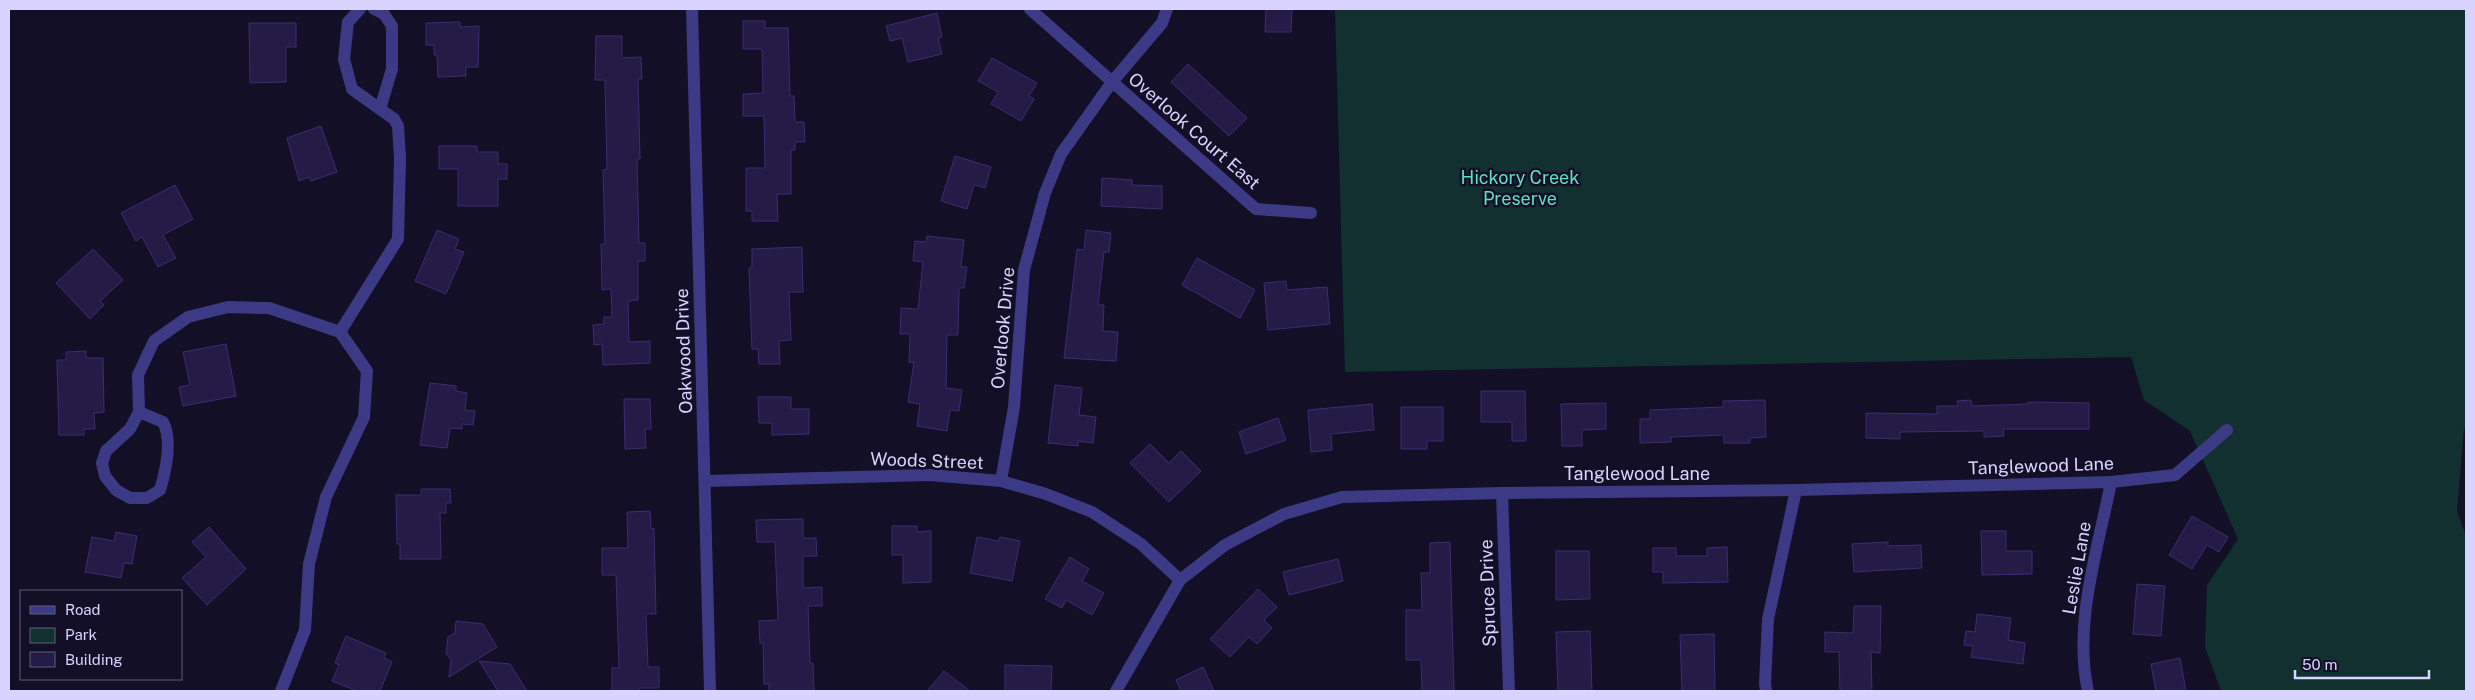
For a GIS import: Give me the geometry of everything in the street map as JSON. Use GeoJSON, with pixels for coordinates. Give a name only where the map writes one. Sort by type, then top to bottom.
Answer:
{"type":"FeatureCollection","features":[{"type":"Feature","properties":{"kind":"street"},"geometry":{"type":"LineString","coordinates":[[340,332],[398,239],[400,158],[398,126],[394,119],[352,89],[344,60],[348,22],[360,9]]}},
{"type":"Feature","properties":{"kind":"street"},"geometry":{"type":"LineString","coordinates":[[374,9],[384,14],[392,26],[392,69],[380,108]]}},
{"type":"Feature","properties":{"kind":"street","name":"Oakwood Drive"},"geometry":{"type":"LineString","coordinates":[[692,9],[710,691]]}},
{"type":"Feature","properties":{"kind":"street","name":"Overlook Court East"},"geometry":{"type":"LineString","coordinates":[[1030,9],[1256,209],[1311,213]]}},
{"type":"Feature","properties":{"kind":"street","name":"Overlook Drive"},"geometry":{"type":"LineString","coordinates":[[1000,481],[1014,407],[1024,270],[1045,193],[1061,154],[1112,82],[1162,24],[1167,9]]}},
{"type":"Feature","properties":{"kind":"street"},"geometry":{"type":"LineString","coordinates":[[139,412],[163,422],[167,431],[167,452],[160,490],[147,498],[130,498],[116,490],[105,476],[102,463],[106,451],[130,429],[139,412],[138,375],[154,340],[188,317],[228,307],[269,308],[340,332],[367,371],[364,417],[326,497],[309,564],[305,630],[281,691]]}},
{"type":"Feature","properties":{"kind":"street","name":"Tanglewood Lane"},"geometry":{"type":"LineString","coordinates":[[1116,691],[1180,580],[1225,545],[1284,514],[1342,497],[1502,493],[1796,490],[2111,482],[2176,475],[2227,430]]}},
{"type":"Feature","properties":{"kind":"street","name":"Woods Street"},"geometry":{"type":"LineString","coordinates":[[705,481],[930,475],[1000,481],[1046,494],[1092,512],[1141,544],[1180,580]]}},
{"type":"Feature","properties":{"kind":"street","name":"Leslie Lane"},"geometry":{"type":"LineString","coordinates":[[2088,691],[2084,677],[2085,612],[2111,482]]}},
{"type":"Feature","properties":{"kind":"street"},"geometry":{"type":"LineString","coordinates":[[1766,691],[1768,619],[1796,490]]}},
{"type":"Feature","properties":{"kind":"street","name":"Spruce Drive"},"geometry":{"type":"LineString","coordinates":[[1502,493],[1508,691]]}},
{"type":"Feature","properties":{"kind":"green space","name":"Hickory Creek Preserve"},"geometry":{"type":"Polygon","coordinates":[[[1335,9],[2466,9],[2466,428],[2464,429],[2457,511],[2466,536],[2466,691],[2221,691],[2205,647],[2207,585],[2238,539],[2190,431],[2144,400],[2131,357],[1345,372],[1335,9]]]}},
{"type":"Feature","properties":{"kind":"building"},"geometry":{"type":"Polygon","coordinates":[[[1266,9],[1292,9],[1291,32],[1265,32],[1266,9]]]}},
{"type":"Feature","properties":{"kind":"building"},"geometry":{"type":"Polygon","coordinates":[[[937,13],[942,37],[938,38],[942,54],[908,62],[902,38],[890,41],[886,26],[937,13]]]}},
{"type":"Feature","properties":{"kind":"building"},"geometry":{"type":"Polygon","coordinates":[[[743,21],[765,21],[765,28],[788,28],[790,96],[794,96],[795,122],[804,122],[805,142],[795,142],[795,150],[791,150],[791,194],[777,194],[778,221],[752,221],[752,211],[746,211],[746,168],[765,168],[764,116],[743,116],[743,94],[763,93],[762,49],[743,49],[743,21]]]}},
{"type":"Feature","properties":{"kind":"building"},"geometry":{"type":"Polygon","coordinates":[[[460,22],[460,27],[479,26],[478,67],[466,67],[466,76],[438,77],[437,55],[434,55],[434,45],[426,45],[426,23],[460,22]]]}},
{"type":"Feature","properties":{"kind":"building"},"geometry":{"type":"Polygon","coordinates":[[[249,23],[296,23],[296,47],[286,47],[286,82],[250,83],[249,23]]]}},
{"type":"Feature","properties":{"kind":"building"},"geometry":{"type":"Polygon","coordinates":[[[596,36],[622,36],[622,58],[641,57],[642,79],[638,79],[640,159],[637,159],[639,243],[645,243],[645,261],[638,261],[638,300],[628,301],[629,342],[650,341],[650,363],[603,365],[602,344],[594,345],[593,325],[604,324],[604,317],[612,317],[611,289],[602,290],[601,244],[605,244],[603,170],[607,169],[605,80],[595,80],[596,36]]]}},
{"type":"Feature","properties":{"kind":"building"},"geometry":{"type":"Polygon","coordinates":[[[992,58],[1037,83],[1029,96],[1034,99],[1021,121],[991,104],[998,92],[978,81],[992,58]]]}},
{"type":"Feature","properties":{"kind":"building"},"geometry":{"type":"Polygon","coordinates":[[[1188,64],[1247,118],[1229,136],[1171,82],[1188,64]]]}},
{"type":"Feature","properties":{"kind":"building"},"geometry":{"type":"Polygon","coordinates":[[[321,126],[337,172],[311,181],[309,177],[299,181],[287,138],[321,126]]]}},
{"type":"Feature","properties":{"kind":"building"},"geometry":{"type":"Polygon","coordinates":[[[439,146],[477,146],[477,152],[498,152],[498,164],[507,164],[507,179],[498,179],[498,206],[458,206],[458,169],[439,169],[439,146]]]}},
{"type":"Feature","properties":{"kind":"building"},"geometry":{"type":"Polygon","coordinates":[[[955,156],[991,167],[985,188],[974,185],[967,209],[941,201],[955,156]]]}},
{"type":"Feature","properties":{"kind":"building"},"geometry":{"type":"Polygon","coordinates":[[[1102,178],[1132,180],[1132,185],[1162,186],[1162,209],[1101,206],[1102,178]]]}},
{"type":"Feature","properties":{"kind":"building"},"geometry":{"type":"Polygon","coordinates":[[[175,185],[193,219],[163,235],[176,258],[158,267],[142,237],[136,241],[121,213],[175,185]]]}},
{"type":"Feature","properties":{"kind":"building"},"geometry":{"type":"Polygon","coordinates":[[[437,230],[459,239],[455,249],[464,252],[446,294],[415,281],[437,230]]]}},
{"type":"Feature","properties":{"kind":"building"},"geometry":{"type":"Polygon","coordinates":[[[1086,230],[1111,233],[1109,252],[1104,252],[1098,305],[1104,305],[1103,331],[1118,332],[1116,361],[1064,358],[1077,249],[1084,250],[1086,230]]]}},
{"type":"Feature","properties":{"kind":"building"},"geometry":{"type":"Polygon","coordinates":[[[927,236],[964,240],[961,267],[967,267],[964,288],[959,288],[958,335],[947,335],[946,388],[962,390],[959,411],[950,410],[947,431],[917,426],[920,404],[908,402],[914,362],[909,362],[910,334],[900,334],[901,308],[918,309],[923,262],[913,261],[915,241],[926,242],[927,236]]]}},
{"type":"Feature","properties":{"kind":"building"},"geometry":{"type":"Polygon","coordinates":[[[802,247],[803,292],[789,292],[791,340],[779,341],[780,364],[759,364],[758,349],[752,349],[749,268],[752,268],[752,249],[802,247]]]}},
{"type":"Feature","properties":{"kind":"building"},"geometry":{"type":"Polygon","coordinates":[[[93,249],[123,280],[100,301],[104,305],[90,319],[56,283],[93,249]]]}},
{"type":"Feature","properties":{"kind":"building"},"geometry":{"type":"Polygon","coordinates":[[[1197,258],[1255,290],[1240,318],[1182,285],[1197,258]]]}},
{"type":"Feature","properties":{"kind":"building"},"geometry":{"type":"Polygon","coordinates":[[[1286,281],[1287,290],[1327,287],[1330,324],[1268,330],[1264,283],[1286,281]]]}},
{"type":"Feature","properties":{"kind":"building"},"geometry":{"type":"Polygon","coordinates":[[[226,344],[236,396],[183,406],[179,387],[190,385],[183,352],[226,344]]]}},
{"type":"Feature","properties":{"kind":"building"},"geometry":{"type":"Polygon","coordinates":[[[86,351],[86,358],[103,358],[104,412],[94,413],[95,429],[84,429],[84,435],[59,435],[57,360],[66,360],[66,352],[86,351]]]}},
{"type":"Feature","properties":{"kind":"building"},"geometry":{"type":"Polygon","coordinates":[[[430,383],[456,386],[456,391],[467,393],[465,410],[475,411],[473,425],[462,424],[462,429],[450,428],[447,448],[420,445],[430,383]]]}},
{"type":"Feature","properties":{"kind":"building"},"geometry":{"type":"Polygon","coordinates":[[[1055,385],[1082,388],[1079,415],[1096,417],[1093,443],[1078,441],[1078,446],[1048,443],[1055,385]]]}},
{"type":"Feature","properties":{"kind":"building"},"geometry":{"type":"Polygon","coordinates":[[[1481,391],[1525,391],[1526,441],[1512,441],[1512,422],[1481,422],[1481,391]]]}},
{"type":"Feature","properties":{"kind":"building"},"geometry":{"type":"Polygon","coordinates":[[[758,397],[791,397],[791,409],[809,409],[809,434],[772,435],[772,423],[759,423],[758,397]]]}},
{"type":"Feature","properties":{"kind":"building"},"geometry":{"type":"Polygon","coordinates":[[[624,399],[650,399],[651,429],[645,429],[646,448],[625,449],[624,399]]]}},
{"type":"Feature","properties":{"kind":"building"},"geometry":{"type":"Polygon","coordinates":[[[1765,400],[1766,437],[1750,438],[1750,443],[1724,443],[1724,435],[1671,437],[1671,442],[1640,443],[1640,419],[1650,419],[1650,410],[1723,407],[1723,401],[1765,400]]]}},
{"type":"Feature","properties":{"kind":"building"},"geometry":{"type":"Polygon","coordinates":[[[1971,400],[1972,406],[2028,404],[2028,402],[2089,403],[2089,429],[2003,429],[2004,436],[1984,437],[1984,431],[1900,432],[1900,439],[1866,438],[1866,413],[1937,414],[1937,406],[1958,406],[1957,401],[1971,400]]]}},
{"type":"Feature","properties":{"kind":"building"},"geometry":{"type":"Polygon","coordinates":[[[1606,403],[1606,429],[1582,430],[1582,446],[1562,446],[1561,404],[1606,403]]]}},
{"type":"Feature","properties":{"kind":"building"},"geometry":{"type":"Polygon","coordinates":[[[1372,404],[1374,430],[1331,434],[1332,450],[1311,452],[1308,410],[1372,404]]]}},
{"type":"Feature","properties":{"kind":"building"},"geometry":{"type":"Polygon","coordinates":[[[1401,407],[1443,407],[1443,441],[1427,441],[1427,449],[1401,449],[1401,407]]]}},
{"type":"Feature","properties":{"kind":"building"},"geometry":{"type":"Polygon","coordinates":[[[1278,418],[1286,440],[1246,454],[1239,432],[1278,418]]]}},
{"type":"Feature","properties":{"kind":"building"},"geometry":{"type":"Polygon","coordinates":[[[1150,444],[1169,463],[1181,451],[1201,471],[1169,502],[1130,463],[1150,444]]]}},
{"type":"Feature","properties":{"kind":"building"},"geometry":{"type":"Polygon","coordinates":[[[421,489],[450,489],[451,503],[446,503],[446,513],[440,513],[441,559],[400,559],[400,544],[397,544],[396,495],[421,495],[421,489]]]}},
{"type":"Feature","properties":{"kind":"building"},"geometry":{"type":"Polygon","coordinates":[[[650,511],[651,529],[654,528],[656,614],[646,614],[648,667],[659,667],[659,688],[639,688],[639,691],[612,691],[612,668],[619,668],[616,575],[602,575],[602,548],[628,548],[627,512],[650,511]]]}},
{"type":"Feature","properties":{"kind":"building"},"geometry":{"type":"Polygon","coordinates":[[[2192,516],[2228,537],[2219,552],[2207,545],[2192,569],[2169,555],[2192,516]]]}},
{"type":"Feature","properties":{"kind":"building"},"geometry":{"type":"Polygon","coordinates":[[[803,519],[803,538],[816,538],[817,556],[803,556],[803,588],[822,587],[822,606],[808,606],[810,663],[813,663],[814,691],[769,691],[769,684],[764,684],[763,643],[760,643],[759,621],[778,620],[775,542],[757,542],[756,520],[803,519]]]}},
{"type":"Feature","properties":{"kind":"building"},"geometry":{"type":"Polygon","coordinates":[[[892,526],[917,526],[917,532],[931,531],[931,582],[903,583],[903,555],[892,555],[892,526]]]}},
{"type":"Feature","properties":{"kind":"building"},"geometry":{"type":"Polygon","coordinates":[[[209,527],[246,569],[207,605],[182,578],[206,557],[192,542],[209,527]]]}},
{"type":"Feature","properties":{"kind":"building"},"geometry":{"type":"Polygon","coordinates":[[[1981,531],[2006,531],[2006,551],[2032,551],[2032,574],[1982,575],[1981,531]]]}},
{"type":"Feature","properties":{"kind":"building"},"geometry":{"type":"Polygon","coordinates":[[[116,532],[137,536],[132,564],[124,563],[121,578],[85,572],[92,537],[114,541],[116,532]]]}},
{"type":"Feature","properties":{"kind":"building"},"geometry":{"type":"Polygon","coordinates":[[[977,537],[999,541],[1000,537],[1020,541],[1012,581],[970,573],[977,537]]]}},
{"type":"Feature","properties":{"kind":"building"},"geometry":{"type":"Polygon","coordinates":[[[1450,542],[1454,691],[1422,691],[1421,660],[1406,660],[1406,610],[1422,610],[1421,573],[1430,573],[1430,543],[1450,542]]]}},
{"type":"Feature","properties":{"kind":"building"},"geometry":{"type":"Polygon","coordinates":[[[1888,542],[1888,546],[1921,545],[1922,568],[1854,572],[1852,544],[1888,542]]]}},
{"type":"Feature","properties":{"kind":"building"},"geometry":{"type":"Polygon","coordinates":[[[1727,547],[1728,582],[1663,583],[1663,572],[1653,572],[1653,548],[1676,548],[1676,556],[1707,556],[1707,548],[1727,547]]]}},
{"type":"Feature","properties":{"kind":"building"},"geometry":{"type":"Polygon","coordinates":[[[1556,551],[1589,551],[1590,599],[1556,600],[1556,551]]]}},
{"type":"Feature","properties":{"kind":"building"},"geometry":{"type":"Polygon","coordinates":[[[1070,557],[1089,569],[1082,581],[1104,593],[1092,615],[1066,600],[1062,608],[1045,599],[1070,557]]]}},
{"type":"Feature","properties":{"kind":"building"},"geometry":{"type":"Polygon","coordinates":[[[1338,559],[1343,581],[1289,595],[1283,572],[1338,559]]]}},
{"type":"Feature","properties":{"kind":"building"},"geometry":{"type":"Polygon","coordinates":[[[2137,584],[2165,586],[2161,636],[2133,634],[2137,584]]]}},
{"type":"Feature","properties":{"kind":"building"},"geometry":{"type":"Polygon","coordinates":[[[1258,589],[1277,607],[1264,620],[1272,628],[1257,644],[1249,637],[1230,657],[1210,639],[1258,589]]]}},
{"type":"Feature","properties":{"kind":"building"},"geometry":{"type":"Polygon","coordinates":[[[1854,606],[1881,606],[1880,653],[1871,652],[1872,691],[1840,691],[1839,652],[1825,652],[1825,632],[1853,633],[1854,606]]]}},
{"type":"Feature","properties":{"kind":"building"},"geometry":{"type":"Polygon","coordinates":[[[1977,614],[2011,618],[2008,640],[2025,643],[2023,664],[1971,657],[1973,646],[1964,645],[1966,631],[1975,632],[1977,614]]]}},
{"type":"Feature","properties":{"kind":"building"},"geometry":{"type":"Polygon","coordinates":[[[456,621],[483,624],[497,647],[449,677],[451,660],[446,653],[448,637],[455,633],[456,621]]]}},
{"type":"Feature","properties":{"kind":"building"},"geometry":{"type":"Polygon","coordinates":[[[1590,631],[1592,691],[1558,691],[1556,632],[1590,631]]]}},
{"type":"Feature","properties":{"kind":"building"},"geometry":{"type":"Polygon","coordinates":[[[1714,634],[1715,691],[1682,691],[1680,635],[1714,634]]]}},
{"type":"Feature","properties":{"kind":"building"},"geometry":{"type":"Polygon","coordinates":[[[346,636],[386,653],[384,658],[392,662],[380,691],[357,691],[332,681],[339,665],[335,663],[346,636]]]}},
{"type":"Feature","properties":{"kind":"building"},"geometry":{"type":"Polygon","coordinates":[[[2180,658],[2186,691],[2156,691],[2151,664],[2180,658]]]}},
{"type":"Feature","properties":{"kind":"building"},"geometry":{"type":"Polygon","coordinates":[[[479,661],[510,664],[527,691],[498,691],[479,661]]]}},
{"type":"Feature","properties":{"kind":"building"},"geometry":{"type":"Polygon","coordinates":[[[1005,665],[1052,666],[1051,691],[1005,691],[1005,665]]]}},
{"type":"Feature","properties":{"kind":"building"},"geometry":{"type":"Polygon","coordinates":[[[1203,667],[1214,691],[1181,691],[1176,680],[1203,667]]]}},
{"type":"Feature","properties":{"kind":"building"},"geometry":{"type":"Polygon","coordinates":[[[944,671],[970,691],[927,691],[944,671]]]}}]}
